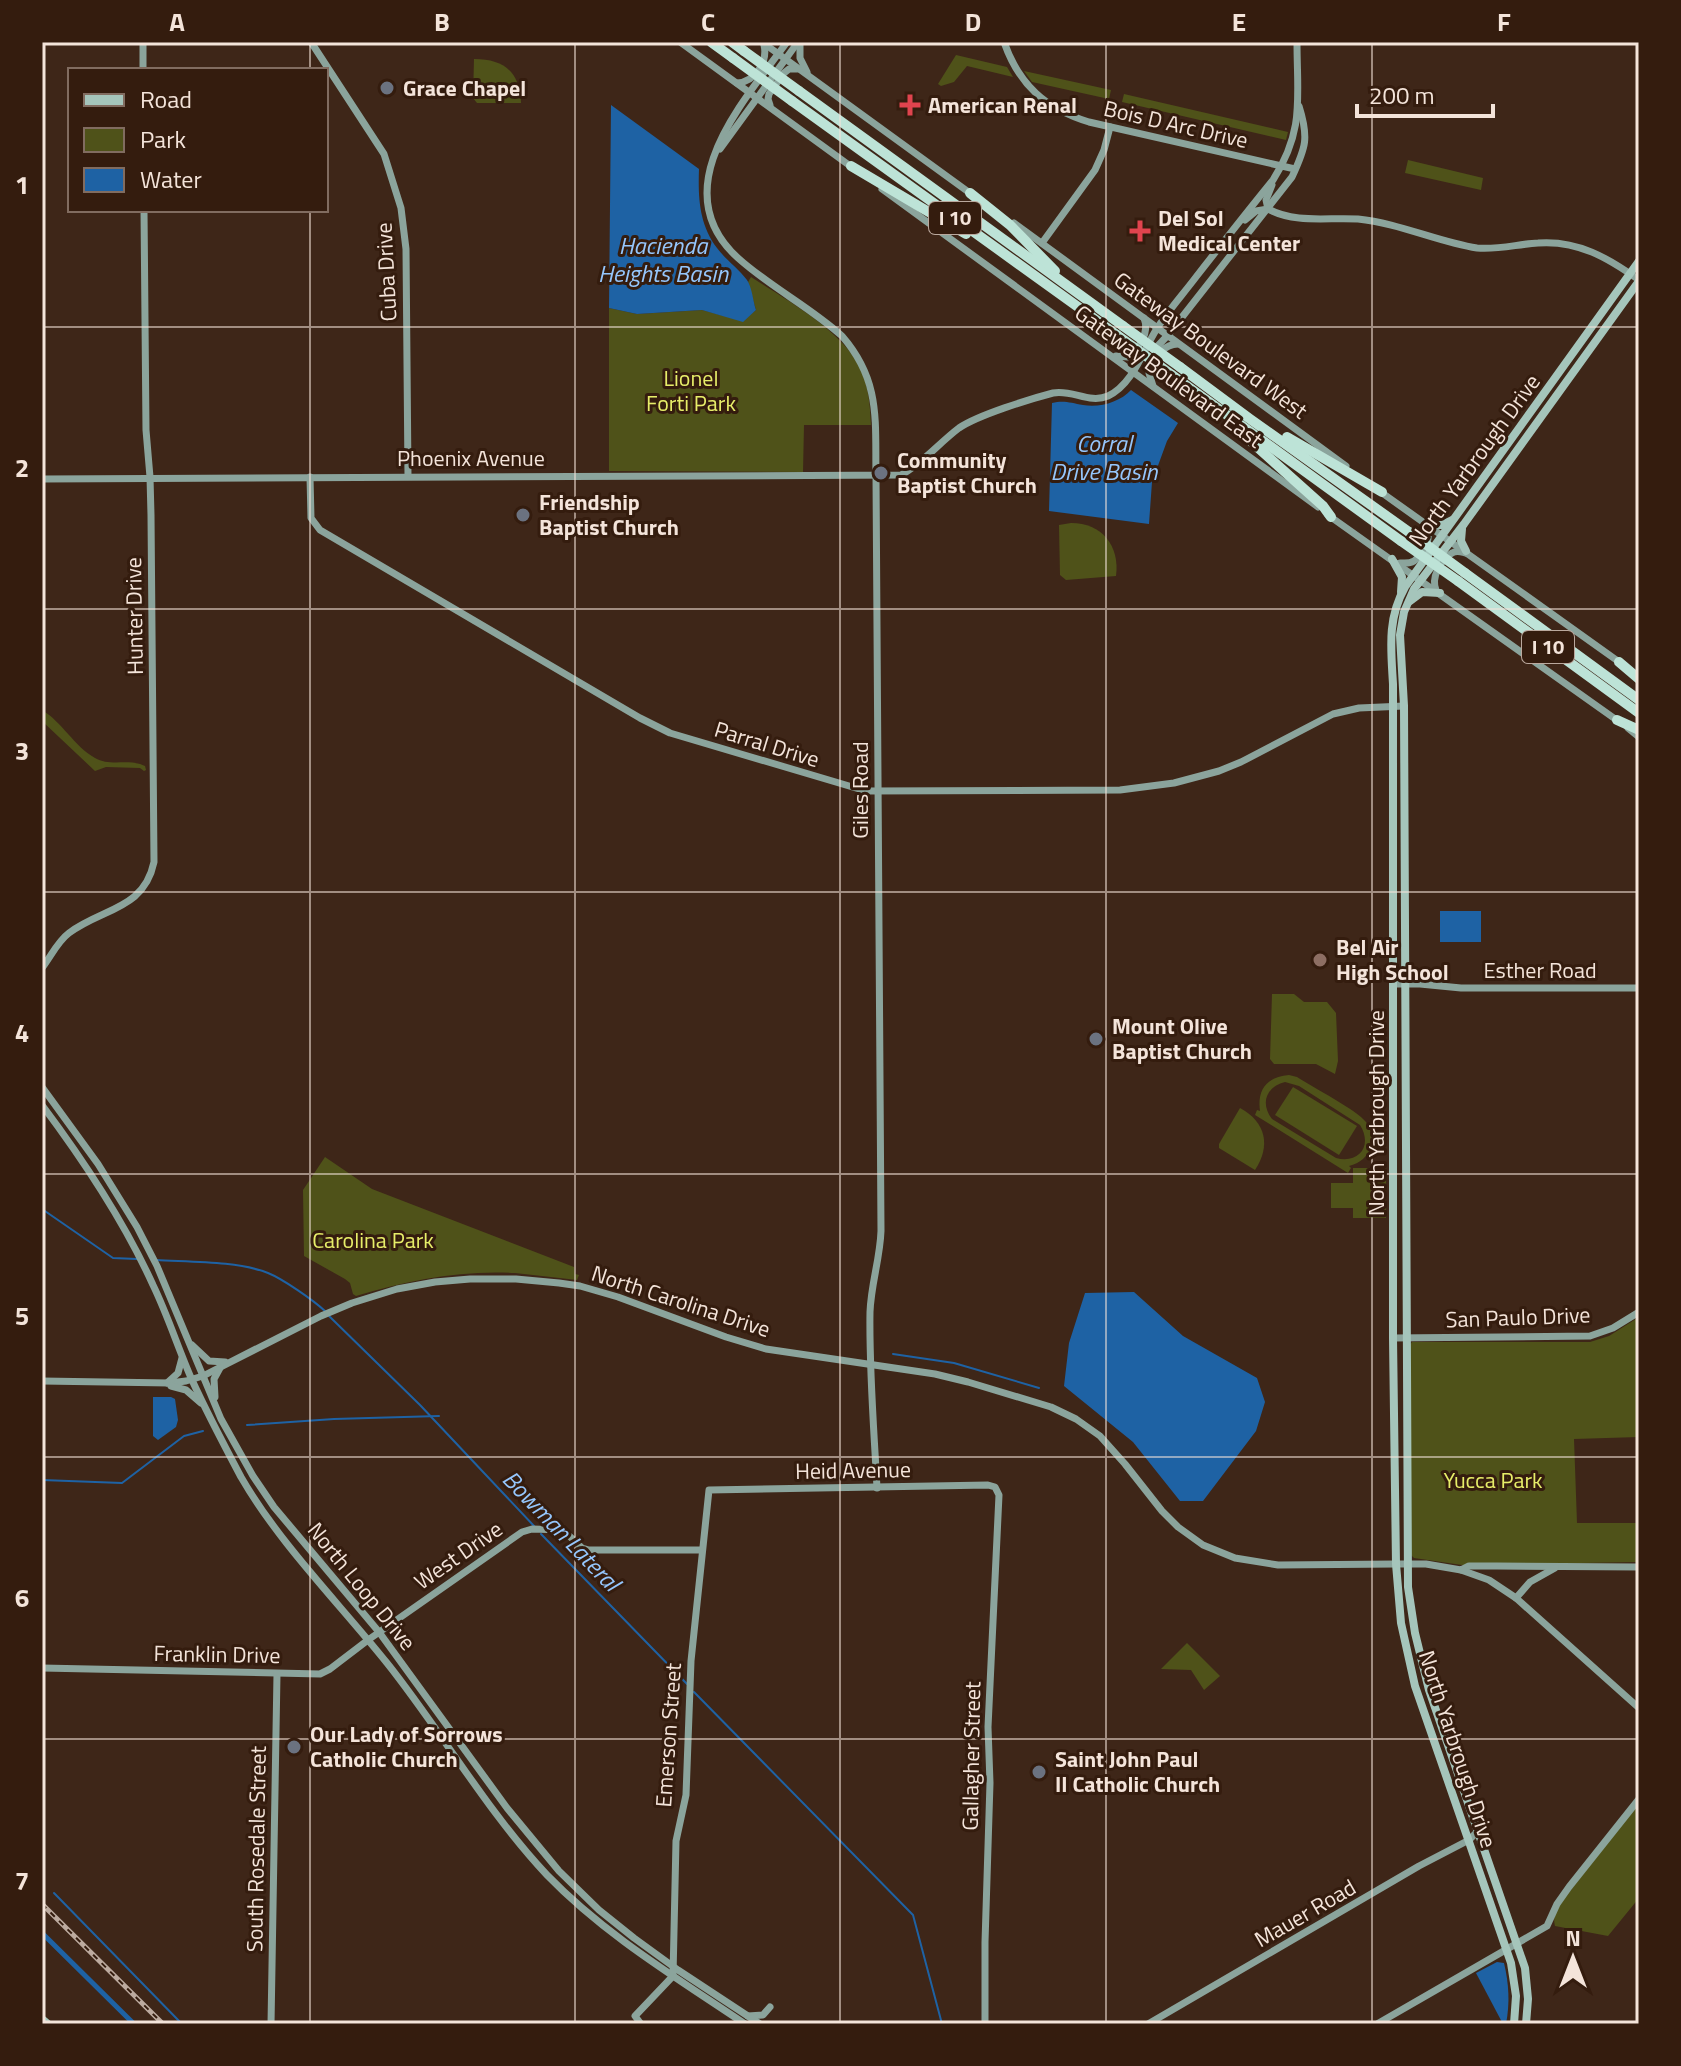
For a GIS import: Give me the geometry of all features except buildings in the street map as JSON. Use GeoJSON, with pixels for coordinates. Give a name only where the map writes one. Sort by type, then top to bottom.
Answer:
{"type":"FeatureCollection","features":[{"type":"Feature","properties":{"kind":"highway","name":"I 10"},"geometry":{"type":"LineString","coordinates":[[711,42],[796,96],[1076,292],[1120,330]]}},
{"type":"Feature","properties":{"kind":"highway","name":"I 10"},"geometry":{"type":"LineString","coordinates":[[732,42],[796,96],[1015,262],[1250,419],[1409,532],[1462,577],[1639,713]]}},
{"type":"Feature","properties":{"kind":"highway"},"geometry":{"type":"LineString","coordinates":[[851,166],[1015,262]]}},
{"type":"Feature","properties":{"kind":"highway"},"geometry":{"type":"LineString","coordinates":[[970,193],[1010,225],[1076,292]]}},
{"type":"Feature","properties":{"kind":"highway","name":"I 10"},"geometry":{"type":"LineString","coordinates":[[1176,371],[1215,405],[1401,541],[1462,577],[1639,700]]}},
{"type":"Feature","properties":{"kind":"highway"},"geometry":{"type":"LineString","coordinates":[[1215,405],[1331,517]]}},
{"type":"Feature","properties":{"kind":"highway"},"geometry":{"type":"LineString","coordinates":[[1250,419],[1382,492]]}},
{"type":"Feature","properties":{"kind":"highway"},"geometry":{"type":"LineString","coordinates":[[1619,662],[1639,678]]}},
{"type":"Feature","properties":{"kind":"highway"},"geometry":{"type":"LineString","coordinates":[[1617,720],[1639,730]]}},
{"type":"Feature","properties":{"kind":"main road","name":"North Yarbrough Drive"},"geometry":{"type":"LineString","coordinates":[[1460,521],[1528,416],[1639,261]]}},
{"type":"Feature","properties":{"kind":"main road","name":"North Yarbrough Drive"},"geometry":{"type":"LineString","coordinates":[[1514,2024],[1515,1979],[1415,1686],[1399,1606],[1393,1338],[1391,627],[1401,595],[1537,422],[1639,280]]}},
{"type":"Feature","properties":{"kind":"main road"},"geometry":{"type":"LineString","coordinates":[[1528,416],[1537,422]]}},
{"type":"Feature","properties":{"kind":"main road"},"geometry":{"type":"LineString","coordinates":[[1427,524],[1460,521],[1461,538],[1467,552]]}},
{"type":"Feature","properties":{"kind":"main road"},"geometry":{"type":"LineString","coordinates":[[1395,561],[1402,577],[1401,595]]}},
{"type":"Feature","properties":{"kind":"main road","name":"North Yarbrough Drive"},"geometry":{"type":"LineString","coordinates":[[1417,577],[1400,635],[1404,706],[1409,1599],[1429,1690],[1517,1942],[1526,1979],[1526,2024]]}},
{"type":"Feature","properties":{"kind":"main road"},"geometry":{"type":"LineString","coordinates":[[1407,604],[1422,592],[1438,592]]}},
{"type":"Feature","properties":{"kind":"main road"},"geometry":{"type":"LineString","coordinates":[[1393,884],[1404,884]]}},
{"type":"Feature","properties":{"kind":"main road"},"geometry":{"type":"LineString","coordinates":[[1394,1396],[1407,1396]]}},
{"type":"Feature","properties":{"kind":"main road"},"geometry":{"type":"LineString","coordinates":[[1405,1643],[1416,1641]]}},
{"type":"Feature","properties":{"kind":"main road"},"geometry":{"type":"LineString","coordinates":[[42,2019],[48,2024]]}},
{"type":"Feature","properties":{"kind":"street"},"geometry":{"type":"LineString","coordinates":[[143,42],[143,68]]}},
{"type":"Feature","properties":{"kind":"street","name":"Cuba Drive"},"geometry":{"type":"LineString","coordinates":[[311,42],[328,68]]}},
{"type":"Feature","properties":{"kind":"street","name":"Gateway Boulevard East"},"geometry":{"type":"LineString","coordinates":[[680,42],[1331,517],[1639,737]]}},
{"type":"Feature","properties":{"kind":"street"},"geometry":{"type":"LineString","coordinates":[[739,113],[740,95],[735,81],[749,81],[765,59],[762,42]]}},
{"type":"Feature","properties":{"kind":"street","name":"Gateway Boulevard West"},"geometry":{"type":"LineString","coordinates":[[762,42],[1619,662]]}},
{"type":"Feature","properties":{"kind":"street"},"geometry":{"type":"LineString","coordinates":[[782,57],[787,42]]}},
{"type":"Feature","properties":{"kind":"street"},"geometry":{"type":"LineString","coordinates":[[782,57],[799,42]]}},
{"type":"Feature","properties":{"kind":"street"},"geometry":{"type":"LineString","coordinates":[[799,42],[801,63],[810,77]]}},
{"type":"Feature","properties":{"kind":"street","name":"Bois D Arc Drive"},"geometry":{"type":"LineString","coordinates":[[1004,42],[1022,78],[1045,102],[1075,118],[1295,169]]}},
{"type":"Feature","properties":{"kind":"street"},"geometry":{"type":"LineString","coordinates":[[1132,372],[1157,327],[1282,166],[1295,134],[1297,42]]}},
{"type":"Feature","properties":{"kind":"street","name":"Giles Road"},"geometry":{"type":"LineString","coordinates":[[782,57],[739,113],[712,161],[708,200],[713,222],[723,241],[745,264],[832,327],[851,347],[870,382],[874,407],[881,1231],[871,1297],[877,1488]]}},
{"type":"Feature","properties":{"kind":"street","name":"Cuba Drive"},"geometry":{"type":"LineString","coordinates":[[328,68],[384,154],[401,208],[406,249],[408,476]]}},
{"type":"Feature","properties":{"kind":"street"},"geometry":{"type":"LineString","coordinates":[[770,107],[769,94],[784,73],[791,68],[799,69]]}},
{"type":"Feature","properties":{"kind":"street"},"geometry":{"type":"LineString","coordinates":[[1132,372],[1168,335],[1268,209],[1295,169],[1306,135],[1298,104]]}},
{"type":"Feature","properties":{"kind":"street"},"geometry":{"type":"LineString","coordinates":[[1042,243],[1095,170],[1110,127]]}},
{"type":"Feature","properties":{"kind":"street"},"geometry":{"type":"LineString","coordinates":[[1268,209],[1266,200],[1276,174]]}},
{"type":"Feature","properties":{"kind":"street"},"geometry":{"type":"LineString","coordinates":[[1226,238],[1256,211],[1268,209],[1293,218],[1369,221],[1477,247],[1565,244],[1604,257],[1639,280]]}},
{"type":"Feature","properties":{"kind":"street","name":"Hunter Drive"},"geometry":{"type":"LineString","coordinates":[[42,968],[69,933],[129,902],[145,886],[153,869],[144,212]]}},
{"type":"Feature","properties":{"kind":"street"},"geometry":{"type":"LineString","coordinates":[[1110,355],[1121,358],[1132,354],[1145,335],[1144,318]]}},
{"type":"Feature","properties":{"kind":"street"},"geometry":{"type":"LineString","coordinates":[[1153,387],[1149,373],[1162,349],[1168,345],[1181,345]]}},
{"type":"Feature","properties":{"kind":"street","name":"Phoenix Avenue"},"geometry":{"type":"LineString","coordinates":[[42,479],[901,475],[971,421],[1059,391],[1092,398],[1109,396],[1123,385],[1132,372]]}},
{"type":"Feature","properties":{"kind":"street","name":"Parral Drive"},"geometry":{"type":"LineString","coordinates":[[310,477],[311,515],[320,530],[661,730],[866,791],[1149,788],[1219,771],[1333,714],[1359,708],[1404,706]]}},
{"type":"Feature","properties":{"kind":"street"},"geometry":{"type":"LineString","coordinates":[[1395,561],[1411,563],[1415,560],[1429,540],[1427,524]]}},
{"type":"Feature","properties":{"kind":"street"},"geometry":{"type":"LineString","coordinates":[[1438,592],[1433,583],[1435,574],[1450,555],[1467,552]]}},
{"type":"Feature","properties":{"kind":"street","name":"Esther Road"},"geometry":{"type":"LineString","coordinates":[[1393,984],[1461,988],[1639,988]]}},
{"type":"Feature","properties":{"kind":"street","name":"North Loop Drive"},"geometry":{"type":"LineString","coordinates":[[42,1087],[98,1164],[147,1246],[216,1407],[253,1476],[274,1507],[379,1632],[507,1808],[548,1859],[599,1910],[747,2020]]}},
{"type":"Feature","properties":{"kind":"street","name":"North Loop Drive"},"geometry":{"type":"LineString","coordinates":[[42,1105],[88,1170],[136,1250],[204,1407],[262,1509],[396,1675],[515,1837],[546,1873],[591,1916],[673,1976],[747,2020],[760,2024]]}},
{"type":"Feature","properties":{"kind":"street","name":"North Carolina Drive"},"geometry":{"type":"LineString","coordinates":[[42,1381],[164,1383],[192,1380],[337,1309],[397,1289],[435,1282],[492,1278],[580,1286],[766,1349],[935,1374],[1051,1407],[1076,1419],[1111,1447],[1171,1521],[1216,1551],[1249,1562],[1408,1564],[1461,1570]]}},
{"type":"Feature","properties":{"kind":"street","name":"San Paulo Drive"},"geometry":{"type":"LineString","coordinates":[[1393,1338],[1590,1336],[1613,1328],[1639,1312]]}},
{"type":"Feature","properties":{"kind":"street"},"geometry":{"type":"LineString","coordinates":[[189,1342],[209,1361],[231,1361]]}},
{"type":"Feature","properties":{"kind":"street"},"geometry":{"type":"LineString","coordinates":[[164,1383],[178,1373],[182,1356]]}},
{"type":"Feature","properties":{"kind":"street"},"geometry":{"type":"LineString","coordinates":[[216,1407],[214,1379],[221,1366]]}},
{"type":"Feature","properties":{"kind":"street"},"geometry":{"type":"LineString","coordinates":[[164,1383],[186,1390],[204,1407]]}},
{"type":"Feature","properties":{"kind":"street"},"geometry":{"type":"LineString","coordinates":[[244,1481],[253,1476]]}},
{"type":"Feature","properties":{"kind":"street","name":"Heid Avenue"},"geometry":{"type":"LineString","coordinates":[[709,1490],[988,1485],[996,1489]]}},
{"type":"Feature","properties":{"kind":"street","name":"Gallagher Street"},"geometry":{"type":"LineString","coordinates":[[985,2024],[990,1783],[988,1727],[999,1495],[996,1489]]}},
{"type":"Feature","properties":{"kind":"street","name":"Emerson Street"},"geometry":{"type":"LineString","coordinates":[[673,1976],[676,1841],[686,1795],[689,1690],[709,1490]]}},
{"type":"Feature","properties":{"kind":"street","name":"West Drive"},"geometry":{"type":"LineString","coordinates":[[379,1632],[522,1532],[532,1529],[563,1530],[582,1548],[589,1550],[702,1550]]}},
{"type":"Feature","properties":{"kind":"street"},"geometry":{"type":"LineString","coordinates":[[1461,1570],[1469,1566],[1639,1567]]}},
{"type":"Feature","properties":{"kind":"street"},"geometry":{"type":"LineString","coordinates":[[1516,1598],[1530,1582],[1557,1567]]}},
{"type":"Feature","properties":{"kind":"street"},"geometry":{"type":"LineString","coordinates":[[1461,1570],[1489,1580],[1516,1598],[1639,1708]]}},
{"type":"Feature","properties":{"kind":"street","name":"Franklin Drive"},"geometry":{"type":"LineString","coordinates":[[42,1668],[320,1674],[379,1632]]}},
{"type":"Feature","properties":{"kind":"street","name":"South Rosedale Street"},"geometry":{"type":"LineString","coordinates":[[271,2024],[277,1674]]}},
{"type":"Feature","properties":{"kind":"street"},"geometry":{"type":"LineString","coordinates":[[1377,2024],[1547,1926],[1569,1887],[1639,1799]]}},
{"type":"Feature","properties":{"kind":"street","name":"Mauer Road"},"geometry":{"type":"LineString","coordinates":[[1148,2024],[1469,1840],[1478,1831]]}},
{"type":"Feature","properties":{"kind":"street"},"geometry":{"type":"LineString","coordinates":[[652,1951],[663,1951],[673,1943]]}},
{"type":"Feature","properties":{"kind":"street"},"geometry":{"type":"LineString","coordinates":[[641,2024],[635,2016],[673,1976]]}},
{"type":"Feature","properties":{"kind":"street"},"geometry":{"type":"LineString","coordinates":[[747,2020],[763,2015],[770,2007]]}},
{"type":"Feature","properties":{"kind":"green space"},"geometry":{"type":"Polygon","coordinates":[[[956,55],[1007,67],[1013,77],[967,66],[954,82],[941,86],[938,84],[956,55]]]}},
{"type":"Feature","properties":{"kind":"green space"},"geometry":{"type":"Polygon","coordinates":[[[474,59],[494,62],[508,69],[514,75],[521,103],[477,103],[473,98],[474,59]]]}},
{"type":"Feature","properties":{"kind":"green space"},"geometry":{"type":"Polygon","coordinates":[[[1024,71],[1111,90],[1109,99],[1032,82],[1024,71]]]}},
{"type":"Feature","properties":{"kind":"green space"},"geometry":{"type":"Polygon","coordinates":[[[1124,94],[1288,132],[1286,140],[1122,102],[1124,94]]]}},
{"type":"Feature","properties":{"kind":"green space"},"geometry":{"type":"Polygon","coordinates":[[[1408,160],[1483,178],[1481,190],[1405,173],[1408,160]]]}},
{"type":"Feature","properties":{"kind":"green space","name":"Lionel Forti Park"},"geometry":{"type":"Polygon","coordinates":[[[751,277],[797,306],[842,342],[861,370],[866,384],[871,425],[804,425],[803,472],[609,471],[609,308],[637,314],[702,310],[743,321],[756,310],[748,282],[751,277]]]}},
{"type":"Feature","properties":{"kind":"green space"},"geometry":{"type":"Polygon","coordinates":[[[1071,523],[1092,527],[1107,538],[1115,555],[1116,576],[1066,580],[1060,575],[1059,525],[1071,523]]]}},
{"type":"Feature","properties":{"kind":"green space"},"geometry":{"type":"Polygon","coordinates":[[[42,710],[95,758],[139,764],[146,770],[106,767],[95,771],[42,721],[42,710]]]}},
{"type":"Feature","properties":{"kind":"green space"},"geometry":{"type":"Polygon","coordinates":[[[1272,994],[1294,994],[1304,1002],[1327,1002],[1336,1013],[1338,1061],[1335,1074],[1316,1064],[1274,1064],[1270,1059],[1272,994]]]}},
{"type":"Feature","properties":{"kind":"green space"},"geometry":{"type":"Polygon","coordinates":[[[1289,1075],[1344,1105],[1366,1122],[1372,1137],[1370,1150],[1363,1159],[1349,1166],[1348,1173],[1255,1115],[1257,1110],[1260,1111],[1260,1096],[1269,1081],[1289,1075]],[[1285,1082],[1269,1092],[1266,1107],[1272,1119],[1336,1158],[1351,1158],[1362,1152],[1365,1140],[1360,1125],[1299,1086],[1285,1082]]]}},
{"type":"Feature","properties":{"kind":"green space"},"geometry":{"type":"Polygon","coordinates":[[[1293,1087],[1357,1126],[1339,1155],[1275,1115],[1293,1087]]]}},
{"type":"Feature","properties":{"kind":"green space"},"geometry":{"type":"Polygon","coordinates":[[[1240,1108],[1256,1120],[1263,1135],[1263,1152],[1255,1170],[1219,1148],[1240,1108]]]}},
{"type":"Feature","properties":{"kind":"green space","name":"Carolina Park"},"geometry":{"type":"Polygon","coordinates":[[[325,1157],[372,1189],[574,1267],[575,1274],[579,1275],[577,1280],[515,1273],[475,1273],[415,1281],[356,1296],[345,1279],[304,1256],[303,1190],[325,1157]]]}},
{"type":"Feature","properties":{"kind":"green space"},"geometry":{"type":"Polygon","coordinates":[[[1353,1168],[1386,1168],[1386,1218],[1353,1218],[1353,1208],[1331,1208],[1331,1183],[1353,1183],[1353,1168]]]}},
{"type":"Feature","properties":{"kind":"green space","name":"Yucca Park"},"geometry":{"type":"Polygon","coordinates":[[[1639,1317],[1639,1437],[1574,1439],[1577,1523],[1639,1523],[1639,1562],[1462,1565],[1414,1558],[1410,1554],[1409,1346],[1412,1342],[1590,1342],[1609,1336],[1639,1317]]]}},
{"type":"Feature","properties":{"kind":"green space"},"geometry":{"type":"Polygon","coordinates":[[[1187,1643],[1220,1676],[1204,1690],[1191,1670],[1161,1669],[1187,1643]]]}},
{"type":"Feature","properties":{"kind":"green space"},"geometry":{"type":"Polygon","coordinates":[[[1639,1803],[1639,1898],[1608,1936],[1555,1926],[1555,1915],[1563,1900],[1639,1803]]]}},
{"type":"Feature","properties":{"kind":"water","name":"Hacienda Heights Basin"},"geometry":{"type":"Polygon","coordinates":[[[611,105],[699,169],[700,200],[706,229],[720,252],[747,280],[751,290],[756,310],[743,322],[702,310],[637,314],[609,308],[611,105]]]}},
{"type":"Feature","properties":{"kind":"water","name":"Corral Drive Basin"},"geometry":{"type":"Polygon","coordinates":[[[1131,390],[1178,423],[1167,441],[1152,482],[1149,524],[1049,511],[1052,403],[1103,405],[1131,390]]]}},
{"type":"Feature","properties":{"kind":"water"},"geometry":{"type":"Polygon","coordinates":[[[1440,911],[1481,911],[1481,942],[1440,942],[1440,911]]]}},
{"type":"Feature","properties":{"kind":"water"},"geometry":{"type":"Polygon","coordinates":[[[1134,1292],[1183,1336],[1257,1378],[1265,1402],[1256,1431],[1203,1501],[1180,1501],[1133,1442],[1064,1386],[1069,1343],[1085,1293],[1134,1292]]]}},
{"type":"Feature","properties":{"kind":"water"},"geometry":{"type":"Polygon","coordinates":[[[153,1397],[175,1399],[178,1420],[176,1427],[158,1440],[153,1436],[153,1397]]]}},
{"type":"Feature","properties":{"kind":"water"},"geometry":{"type":"Polygon","coordinates":[[[1497,1962],[1504,1963],[1507,1978],[1506,2024],[1503,2024],[1476,1973],[1497,1962]]]}},
{"type":"Feature","properties":{"kind":"waterway","name":"Bowman Lateral"},"geometry":{"type":"LineString","coordinates":[[42,1209],[113,1258],[137,1259]]}},
{"type":"Feature","properties":{"kind":"waterway","name":"Bowman Lateral"},"geometry":{"type":"LineString","coordinates":[[156,1260],[256,1269],[282,1280],[325,1311]]}},
{"type":"Feature","properties":{"kind":"waterway","name":"Bowman Lateral"},"geometry":{"type":"LineString","coordinates":[[329,1316],[420,1405],[534,1526]]}},
{"type":"Feature","properties":{"kind":"waterway"},"geometry":{"type":"LineString","coordinates":[[893,1354],[954,1363],[1039,1388]]}},
{"type":"Feature","properties":{"kind":"waterway"},"geometry":{"type":"LineString","coordinates":[[247,1425],[439,1416]]}},
{"type":"Feature","properties":{"kind":"waterway"},"geometry":{"type":"LineString","coordinates":[[42,1480],[122,1483],[184,1436],[203,1431]]}},
{"type":"Feature","properties":{"kind":"waterway","name":"Bowman Lateral"},"geometry":{"type":"LineString","coordinates":[[541,1534],[687,1684]]}},
{"type":"Feature","properties":{"kind":"waterway","name":"Bowman Lateral"},"geometry":{"type":"LineString","coordinates":[[694,1692],[913,1915],[942,2024]]}},
{"type":"Feature","properties":{"kind":"waterway"},"geometry":{"type":"LineString","coordinates":[[54,1893],[182,2024]]}},
{"type":"Feature","properties":{"kind":"waterway"},"geometry":{"type":"LineString","coordinates":[[42,1933],[134,2024]]}},
{"type":"Feature","properties":{"kind":"railway"},"geometry":{"type":"LineString","coordinates":[[42,1904],[163,2024]]}},
{"type":"Feature","properties":{"kind":"place","name":"Grace Chapel"},"geometry":{"type":"Point","coordinates":[387,88]}},
{"type":"Feature","properties":{"kind":"place","name":"American Renal"},"geometry":{"type":"Point","coordinates":[910,105]}},
{"type":"Feature","properties":{"kind":"place","name":"Del Sol Medical Center"},"geometry":{"type":"Point","coordinates":[1140,231]}},
{"type":"Feature","properties":{"kind":"place","name":"Community Baptist Church"},"geometry":{"type":"Point","coordinates":[881,473]}},
{"type":"Feature","properties":{"kind":"place","name":"Friendship Baptist Church"},"geometry":{"type":"Point","coordinates":[523,515]}},
{"type":"Feature","properties":{"kind":"place","name":"Bel Air High School"},"geometry":{"type":"Point","coordinates":[1320,960]}},
{"type":"Feature","properties":{"kind":"place","name":"Mount Olive Baptist Church"},"geometry":{"type":"Point","coordinates":[1096,1039]}},
{"type":"Feature","properties":{"kind":"place","name":"Our Lady of Sorrows Catholic Church"},"geometry":{"type":"Point","coordinates":[294,1747]}},
{"type":"Feature","properties":{"kind":"place","name":"Saint John Paul II Catholic Church"},"geometry":{"type":"Point","coordinates":[1039,1772]}}]}
